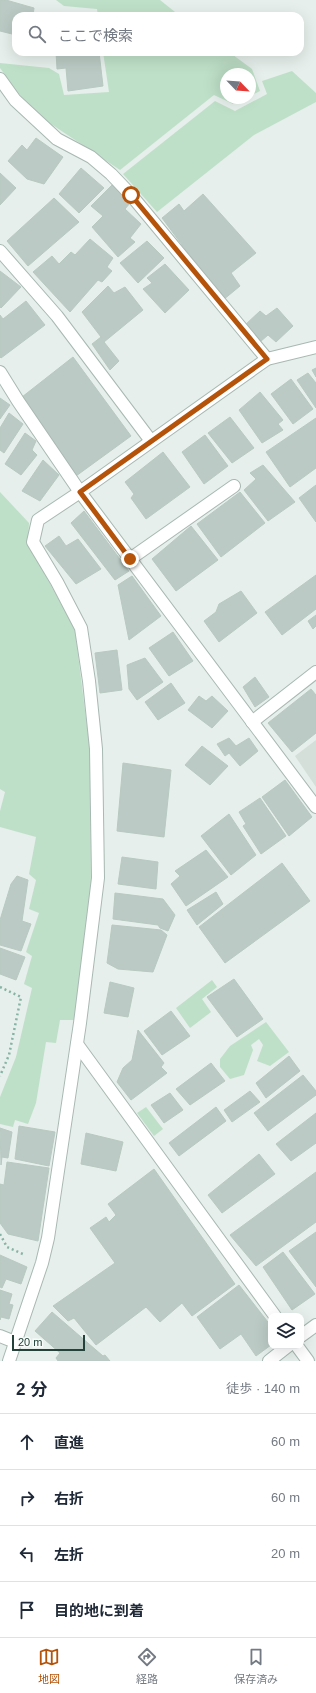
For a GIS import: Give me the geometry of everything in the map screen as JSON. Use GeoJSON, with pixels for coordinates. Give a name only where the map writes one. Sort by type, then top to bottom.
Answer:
{"type":"FeatureCollection","features":[{"type":"Feature","properties":{"kind":"street"},"geometry":{"type":"LineString","coordinates":[[0,79],[15,100],[57,139],[91,156],[126,190],[267,359]]}},
{"type":"Feature","properties":{"kind":"street"},"geometry":{"type":"LineString","coordinates":[[0,251],[57,316],[151,441]]}},
{"type":"Feature","properties":{"kind":"street"},"geometry":{"type":"LineString","coordinates":[[9,1361],[42,1263],[48,1238],[77,1044],[98,878],[96,749],[89,681],[81,628],[58,582],[34,542],[38,520],[80,492],[267,359],[316,347]]}},
{"type":"Feature","properties":{"kind":"street"},"geometry":{"type":"LineString","coordinates":[[0,372],[80,492],[316,807]]}},
{"type":"Feature","properties":{"kind":"street"},"geometry":{"type":"LineString","coordinates":[[130,559],[234,486]]}},
{"type":"Feature","properties":{"kind":"street"},"geometry":{"type":"LineString","coordinates":[[252,722],[316,672]]}},
{"type":"Feature","properties":{"kind":"street"},"geometry":{"type":"LineString","coordinates":[[77,1044],[273,1313]]}},
{"type":"Feature","properties":{"kind":"street"},"geometry":{"type":"LineString","coordinates":[[304,1334],[316,1325]]}},
{"type":"Feature","properties":{"kind":"street"},"geometry":{"type":"LineString","coordinates":[[0,1336],[15,1342]]}},
{"type":"Feature","properties":{"kind":"street"},"geometry":{"type":"LineString","coordinates":[[269,1361],[284,1349]]}},
{"type":"Feature","properties":{"kind":"street"},"geometry":{"type":"LineString","coordinates":[[299,1349],[308,1361]]}},
{"type":"Feature","properties":{"kind":"path"},"geometry":{"type":"LineString","coordinates":[[0,987],[21,997],[9,1055],[0,1076]]}},
{"type":"Feature","properties":{"kind":"path"},"geometry":{"type":"LineString","coordinates":[[0,1234],[7,1247],[42,1263]]}},
{"type":"Feature","properties":{"kind":"shaded area"},"geometry":{"type":"Polygon","coordinates":[[[316,740],[316,787],[295,756],[316,740]]]}},
{"type":"Feature","properties":{"kind":"green space"},"geometry":{"type":"Polygon","coordinates":[[[56,0],[160,0],[175,12],[97,12],[97,9],[64,6],[56,0]]]}},
{"type":"Feature","properties":{"kind":"green space"},"geometry":{"type":"Polygon","coordinates":[[[104,56],[234,56],[251,68],[220,68],[220,98],[214,95],[120,170],[48,122],[18,93],[0,68],[0,63],[49,68],[59,74],[64,95],[109,92],[104,56]]]}},
{"type":"Feature","properties":{"kind":"green space"},"geometry":{"type":"Polygon","coordinates":[[[292,71],[316,93],[316,102],[254,135],[157,212],[123,174],[215,101],[235,111],[248,104],[256,104],[256,100],[267,94],[262,81],[292,71]]]}},
{"type":"Feature","properties":{"kind":"green space"},"geometry":{"type":"Polygon","coordinates":[[[256,80],[260,91],[256,93],[256,80]]]}},
{"type":"Feature","properties":{"kind":"green space"},"geometry":{"type":"Polygon","coordinates":[[[0,492],[29,523],[28,543],[75,630],[90,751],[91,888],[75,1020],[60,1020],[56,1043],[46,1042],[36,1103],[28,1124],[15,1120],[13,1127],[0,1124],[0,1097],[16,1057],[32,988],[24,984],[32,956],[26,952],[39,913],[29,909],[36,880],[29,874],[36,837],[0,827],[0,811],[5,792],[0,789],[0,492]]]}},
{"type":"Feature","properties":{"kind":"green space"},"geometry":{"type":"Polygon","coordinates":[[[212,980],[217,987],[202,999],[211,1012],[190,1028],[176,1008],[212,980]]]}},
{"type":"Feature","properties":{"kind":"green space"},"geometry":{"type":"Polygon","coordinates":[[[266,1022],[289,1052],[270,1066],[257,1061],[263,1045],[259,1039],[251,1045],[253,1050],[244,1075],[230,1079],[220,1067],[220,1059],[230,1046],[266,1022]]]}},
{"type":"Feature","properties":{"kind":"green space"},"geometry":{"type":"Polygon","coordinates":[[[146,1107],[163,1129],[154,1136],[137,1113],[146,1107]]]}},
{"type":"Feature","properties":{"kind":"building"},"geometry":{"type":"Polygon","coordinates":[[[0,0],[6,0],[34,8],[34,12],[12,12],[12,34],[0,31],[0,0]]]}},
{"type":"Feature","properties":{"kind":"building"},"geometry":{"type":"Polygon","coordinates":[[[56,56],[99,56],[103,86],[68,91],[66,68],[57,69],[56,56]]]}},
{"type":"Feature","properties":{"kind":"building"},"geometry":{"type":"Polygon","coordinates":[[[36,138],[63,157],[44,184],[27,179],[8,161],[22,145],[27,150],[36,138]]]}},
{"type":"Feature","properties":{"kind":"building"},"geometry":{"type":"Polygon","coordinates":[[[81,168],[104,188],[79,213],[59,194],[81,168]]]}},
{"type":"Feature","properties":{"kind":"building"},"geometry":{"type":"Polygon","coordinates":[[[0,173],[16,188],[0,205],[0,173]]]}},
{"type":"Feature","properties":{"kind":"building"},"geometry":{"type":"Polygon","coordinates":[[[113,184],[130,203],[125,209],[141,224],[130,238],[135,242],[118,257],[92,227],[103,216],[91,206],[113,184]]]}},
{"type":"Feature","properties":{"kind":"building"},"geometry":{"type":"Polygon","coordinates":[[[203,194],[256,253],[231,273],[240,286],[223,300],[162,218],[179,204],[184,211],[203,194]]]}},
{"type":"Feature","properties":{"kind":"building"},"geometry":{"type":"Polygon","coordinates":[[[54,198],[79,222],[28,266],[7,241],[54,198]]]}},
{"type":"Feature","properties":{"kind":"building"},"geometry":{"type":"Polygon","coordinates":[[[90,239],[113,258],[107,267],[112,271],[102,282],[98,280],[70,312],[33,272],[52,256],[59,264],[71,252],[75,255],[90,239]]]}},
{"type":"Feature","properties":{"kind":"building"},"geometry":{"type":"Polygon","coordinates":[[[147,241],[164,258],[138,283],[120,263],[147,241]]]}},
{"type":"Feature","properties":{"kind":"building"},"geometry":{"type":"Polygon","coordinates":[[[165,264],[189,290],[165,313],[143,289],[152,283],[147,278],[165,264]]]}},
{"type":"Feature","properties":{"kind":"building"},"geometry":{"type":"Polygon","coordinates":[[[0,271],[21,287],[1,308],[0,307],[0,271]]]}},
{"type":"Feature","properties":{"kind":"building"},"geometry":{"type":"Polygon","coordinates":[[[108,286],[114,293],[125,287],[143,310],[104,342],[119,361],[110,370],[92,344],[101,337],[82,312],[108,286]]]}},
{"type":"Feature","properties":{"kind":"building"},"geometry":{"type":"Polygon","coordinates":[[[26,301],[45,325],[1,358],[0,315],[3,319],[26,301]]]}},
{"type":"Feature","properties":{"kind":"building"},"geometry":{"type":"Polygon","coordinates":[[[277,308],[293,326],[276,342],[268,335],[260,342],[245,325],[260,311],[266,316],[277,308]]]}},
{"type":"Feature","properties":{"kind":"building"},"geometry":{"type":"Polygon","coordinates":[[[73,357],[131,436],[76,476],[22,397],[73,357]]]}},
{"type":"Feature","properties":{"kind":"building"},"geometry":{"type":"Polygon","coordinates":[[[316,368],[316,377],[312,370],[316,368]]]}},
{"type":"Feature","properties":{"kind":"building"},"geometry":{"type":"Polygon","coordinates":[[[308,373],[316,383],[316,408],[297,380],[308,373]]]}},
{"type":"Feature","properties":{"kind":"building"},"geometry":{"type":"Polygon","coordinates":[[[291,379],[313,409],[293,424],[271,394],[291,379]]]}},
{"type":"Feature","properties":{"kind":"building"},"geometry":{"type":"Polygon","coordinates":[[[260,392],[283,420],[278,424],[283,430],[262,443],[239,410],[260,392]]]}},
{"type":"Feature","properties":{"kind":"building"},"geometry":{"type":"Polygon","coordinates":[[[0,398],[10,405],[0,419],[0,398]]]}},
{"type":"Feature","properties":{"kind":"building"},"geometry":{"type":"Polygon","coordinates":[[[9,413],[23,424],[4,453],[0,450],[0,428],[9,413]]]}},
{"type":"Feature","properties":{"kind":"building"},"geometry":{"type":"Polygon","coordinates":[[[230,417],[254,448],[232,463],[208,433],[230,417]]]}},
{"type":"Feature","properties":{"kind":"building"},"geometry":{"type":"Polygon","coordinates":[[[316,418],[316,468],[290,487],[266,452],[316,418]]]}},
{"type":"Feature","properties":{"kind":"building"},"geometry":{"type":"Polygon","coordinates":[[[25,433],[36,441],[32,450],[37,455],[21,475],[5,464],[25,433]]]}},
{"type":"Feature","properties":{"kind":"building"},"geometry":{"type":"Polygon","coordinates":[[[205,435],[228,466],[204,484],[182,452],[205,435]]]}},
{"type":"Feature","properties":{"kind":"building"},"geometry":{"type":"Polygon","coordinates":[[[163,452],[190,487],[146,519],[131,498],[134,494],[125,482],[163,452]]]}},
{"type":"Feature","properties":{"kind":"building"},"geometry":{"type":"Polygon","coordinates":[[[43,460],[59,475],[40,501],[22,491],[43,460]]]}},
{"type":"Feature","properties":{"kind":"building"},"geometry":{"type":"Polygon","coordinates":[[[263,465],[295,502],[268,521],[244,490],[256,479],[250,473],[263,465]]]}},
{"type":"Feature","properties":{"kind":"building"},"geometry":{"type":"Polygon","coordinates":[[[316,485],[316,522],[299,498],[316,485]]]}},
{"type":"Feature","properties":{"kind":"building"},"geometry":{"type":"Polygon","coordinates":[[[240,492],[265,523],[221,557],[197,524],[240,492]]]}},
{"type":"Feature","properties":{"kind":"building"},"geometry":{"type":"Polygon","coordinates":[[[84,511],[129,571],[115,580],[71,523],[84,511]]]}},
{"type":"Feature","properties":{"kind":"building"},"geometry":{"type":"Polygon","coordinates":[[[191,526],[218,560],[176,591],[152,559],[191,526]]]}},
{"type":"Feature","properties":{"kind":"building"},"geometry":{"type":"Polygon","coordinates":[[[59,536],[66,546],[78,539],[101,569],[76,584],[45,546],[59,536]]]}},
{"type":"Feature","properties":{"kind":"building"},"geometry":{"type":"Polygon","coordinates":[[[316,575],[316,609],[282,635],[265,612],[316,575]]]}},
{"type":"Feature","properties":{"kind":"building"},"geometry":{"type":"Polygon","coordinates":[[[132,576],[161,616],[129,640],[118,585],[132,576]]]}},
{"type":"Feature","properties":{"kind":"building"},"geometry":{"type":"Polygon","coordinates":[[[241,591],[257,613],[219,642],[204,621],[216,612],[219,604],[241,591]]]}},
{"type":"Feature","properties":{"kind":"building"},"geometry":{"type":"Polygon","coordinates":[[[316,615],[316,626],[313,629],[308,621],[316,615]]]}},
{"type":"Feature","properties":{"kind":"building"},"geometry":{"type":"Polygon","coordinates":[[[173,632],[193,661],[169,676],[149,648],[173,632]]]}},
{"type":"Feature","properties":{"kind":"building"},"geometry":{"type":"Polygon","coordinates":[[[117,650],[122,690],[100,693],[95,653],[117,650]]]}},
{"type":"Feature","properties":{"kind":"building"},"geometry":{"type":"Polygon","coordinates":[[[145,658],[163,682],[137,700],[129,689],[127,665],[145,658]]]}},
{"type":"Feature","properties":{"kind":"building"},"geometry":{"type":"Polygon","coordinates":[[[255,677],[269,697],[255,707],[243,687],[255,677]]]}},
{"type":"Feature","properties":{"kind":"building"},"geometry":{"type":"Polygon","coordinates":[[[171,683],[185,703],[158,720],[145,702],[171,683]]]}},
{"type":"Feature","properties":{"kind":"building"},"geometry":{"type":"Polygon","coordinates":[[[311,689],[316,695],[316,733],[292,752],[268,723],[311,689]]]}},
{"type":"Feature","properties":{"kind":"building"},"geometry":{"type":"Polygon","coordinates":[[[199,696],[206,701],[212,696],[228,711],[212,728],[188,710],[199,696]]]}},
{"type":"Feature","properties":{"kind":"building"},"geometry":{"type":"Polygon","coordinates":[[[229,738],[236,746],[249,738],[258,751],[240,766],[229,753],[225,756],[217,744],[229,738]]]}},
{"type":"Feature","properties":{"kind":"building"},"geometry":{"type":"Polygon","coordinates":[[[202,746],[228,766],[210,785],[185,765],[202,746]]]}},
{"type":"Feature","properties":{"kind":"building"},"geometry":{"type":"Polygon","coordinates":[[[123,763],[171,770],[164,837],[117,831],[123,763]]]}},
{"type":"Feature","properties":{"kind":"building"},"geometry":{"type":"Polygon","coordinates":[[[285,780],[312,817],[289,836],[262,797],[285,780]]]}},
{"type":"Feature","properties":{"kind":"building"},"geometry":{"type":"Polygon","coordinates":[[[260,798],[286,836],[261,854],[243,826],[246,824],[239,812],[260,798]]]}},
{"type":"Feature","properties":{"kind":"building"},"geometry":{"type":"Polygon","coordinates":[[[229,814],[256,855],[231,875],[201,836],[229,814]]]}},
{"type":"Feature","properties":{"kind":"building"},"geometry":{"type":"Polygon","coordinates":[[[206,850],[228,877],[186,906],[171,884],[180,876],[175,871],[206,850]]]}},
{"type":"Feature","properties":{"kind":"building"},"geometry":{"type":"Polygon","coordinates":[[[122,857],[158,862],[156,889],[118,884],[122,857]]]}},
{"type":"Feature","properties":{"kind":"building"},"geometry":{"type":"Polygon","coordinates":[[[282,863],[310,901],[225,963],[199,927],[282,863]]]}},
{"type":"Feature","properties":{"kind":"building"},"geometry":{"type":"Polygon","coordinates":[[[17,876],[28,880],[22,921],[31,924],[21,951],[0,945],[0,920],[11,884],[17,876]]]}},
{"type":"Feature","properties":{"kind":"building"},"geometry":{"type":"Polygon","coordinates":[[[216,892],[223,904],[197,925],[187,910],[216,892]]]}},
{"type":"Feature","properties":{"kind":"building"},"geometry":{"type":"Polygon","coordinates":[[[115,893],[163,899],[175,915],[168,931],[160,928],[158,925],[113,919],[115,893]]]}},
{"type":"Feature","properties":{"kind":"building"},"geometry":{"type":"Polygon","coordinates":[[[112,925],[161,930],[167,935],[153,972],[118,969],[107,963],[112,925]]]}},
{"type":"Feature","properties":{"kind":"building"},"geometry":{"type":"Polygon","coordinates":[[[0,948],[25,957],[16,980],[0,974],[0,948]]]}},
{"type":"Feature","properties":{"kind":"building"},"geometry":{"type":"Polygon","coordinates":[[[234,979],[263,1019],[237,1037],[207,997],[234,979]]]}},
{"type":"Feature","properties":{"kind":"building"},"geometry":{"type":"Polygon","coordinates":[[[110,982],[134,988],[128,1017],[104,1013],[110,982]]]}},
{"type":"Feature","properties":{"kind":"building"},"geometry":{"type":"Polygon","coordinates":[[[171,1011],[190,1036],[162,1055],[144,1031],[171,1011]]]}},
{"type":"Feature","properties":{"kind":"building"},"geometry":{"type":"Polygon","coordinates":[[[138,1030],[164,1063],[161,1067],[167,1073],[131,1100],[117,1082],[123,1068],[132,1060],[138,1030]]]}},
{"type":"Feature","properties":{"kind":"building"},"geometry":{"type":"Polygon","coordinates":[[[289,1056],[300,1071],[266,1098],[256,1083],[289,1056]]]}},
{"type":"Feature","properties":{"kind":"building"},"geometry":{"type":"Polygon","coordinates":[[[211,1063],[225,1081],[190,1105],[176,1089],[211,1063]]]}},
{"type":"Feature","properties":{"kind":"building"},"geometry":{"type":"Polygon","coordinates":[[[303,1075],[316,1091],[316,1095],[268,1131],[254,1113],[303,1075]]]}},
{"type":"Feature","properties":{"kind":"building"},"geometry":{"type":"Polygon","coordinates":[[[250,1091],[260,1102],[232,1122],[224,1110],[250,1091]]]}},
{"type":"Feature","properties":{"kind":"building"},"geometry":{"type":"Polygon","coordinates":[[[170,1093],[183,1110],[164,1123],[151,1105],[170,1093]]]}},
{"type":"Feature","properties":{"kind":"building"},"geometry":{"type":"Polygon","coordinates":[[[216,1107],[226,1121],[179,1156],[169,1143],[216,1107]]]}},
{"type":"Feature","properties":{"kind":"building"},"geometry":{"type":"Polygon","coordinates":[[[316,1113],[316,1143],[291,1161],[276,1144],[316,1113]]]}},
{"type":"Feature","properties":{"kind":"building"},"geometry":{"type":"Polygon","coordinates":[[[19,1126],[55,1132],[49,1166],[15,1159],[19,1126]]]}},
{"type":"Feature","properties":{"kind":"building"},"geometry":{"type":"Polygon","coordinates":[[[0,1128],[12,1132],[8,1158],[2,1157],[1,1165],[0,1128]]]}},
{"type":"Feature","properties":{"kind":"building"},"geometry":{"type":"Polygon","coordinates":[[[86,1133],[123,1142],[116,1171],[81,1164],[86,1133]]]}},
{"type":"Feature","properties":{"kind":"building"},"geometry":{"type":"Polygon","coordinates":[[[259,1154],[275,1174],[222,1213],[208,1195],[259,1154]]]}},
{"type":"Feature","properties":{"kind":"building"},"geometry":{"type":"Polygon","coordinates":[[[7,1162],[49,1168],[38,1241],[8,1234],[0,1223],[0,1184],[4,1185],[7,1162]]]}},
{"type":"Feature","properties":{"kind":"building"},"geometry":{"type":"Polygon","coordinates":[[[154,1169],[235,1284],[192,1316],[182,1303],[160,1322],[146,1307],[96,1345],[74,1318],[68,1321],[53,1306],[115,1263],[90,1228],[106,1217],[109,1222],[116,1215],[108,1204],[154,1169]]]}},
{"type":"Feature","properties":{"kind":"building"},"geometry":{"type":"Polygon","coordinates":[[[316,1172],[316,1222],[256,1266],[230,1235],[316,1172]]]}},
{"type":"Feature","properties":{"kind":"building"},"geometry":{"type":"Polygon","coordinates":[[[316,1232],[316,1287],[289,1251],[316,1232]]]}},
{"type":"Feature","properties":{"kind":"building"},"geometry":{"type":"Polygon","coordinates":[[[283,1252],[315,1294],[292,1310],[263,1267],[283,1252]]]}},
{"type":"Feature","properties":{"kind":"building"},"geometry":{"type":"Polygon","coordinates":[[[0,1255],[27,1267],[21,1284],[6,1279],[2,1288],[0,1287],[0,1255]]]}},
{"type":"Feature","properties":{"kind":"building"},"geometry":{"type":"Polygon","coordinates":[[[239,1285],[268,1322],[268,1347],[256,1356],[241,1334],[220,1349],[197,1317],[239,1285]]]}},
{"type":"Feature","properties":{"kind":"building"},"geometry":{"type":"Polygon","coordinates":[[[0,1290],[12,1294],[9,1304],[13,1305],[9,1319],[1,1317],[0,1320],[0,1290]]]}},
{"type":"Feature","properties":{"kind":"building"},"geometry":{"type":"Polygon","coordinates":[[[52,1312],[103,1356],[105,1355],[110,1361],[58,1361],[56,1358],[60,1353],[35,1331],[52,1312]]]}},
{"type":"Feature","properties":{"kind":"route"},"geometry":{"type":"LineString","coordinates":[[130,559],[80,492],[267,359],[131,195]]}}]}
